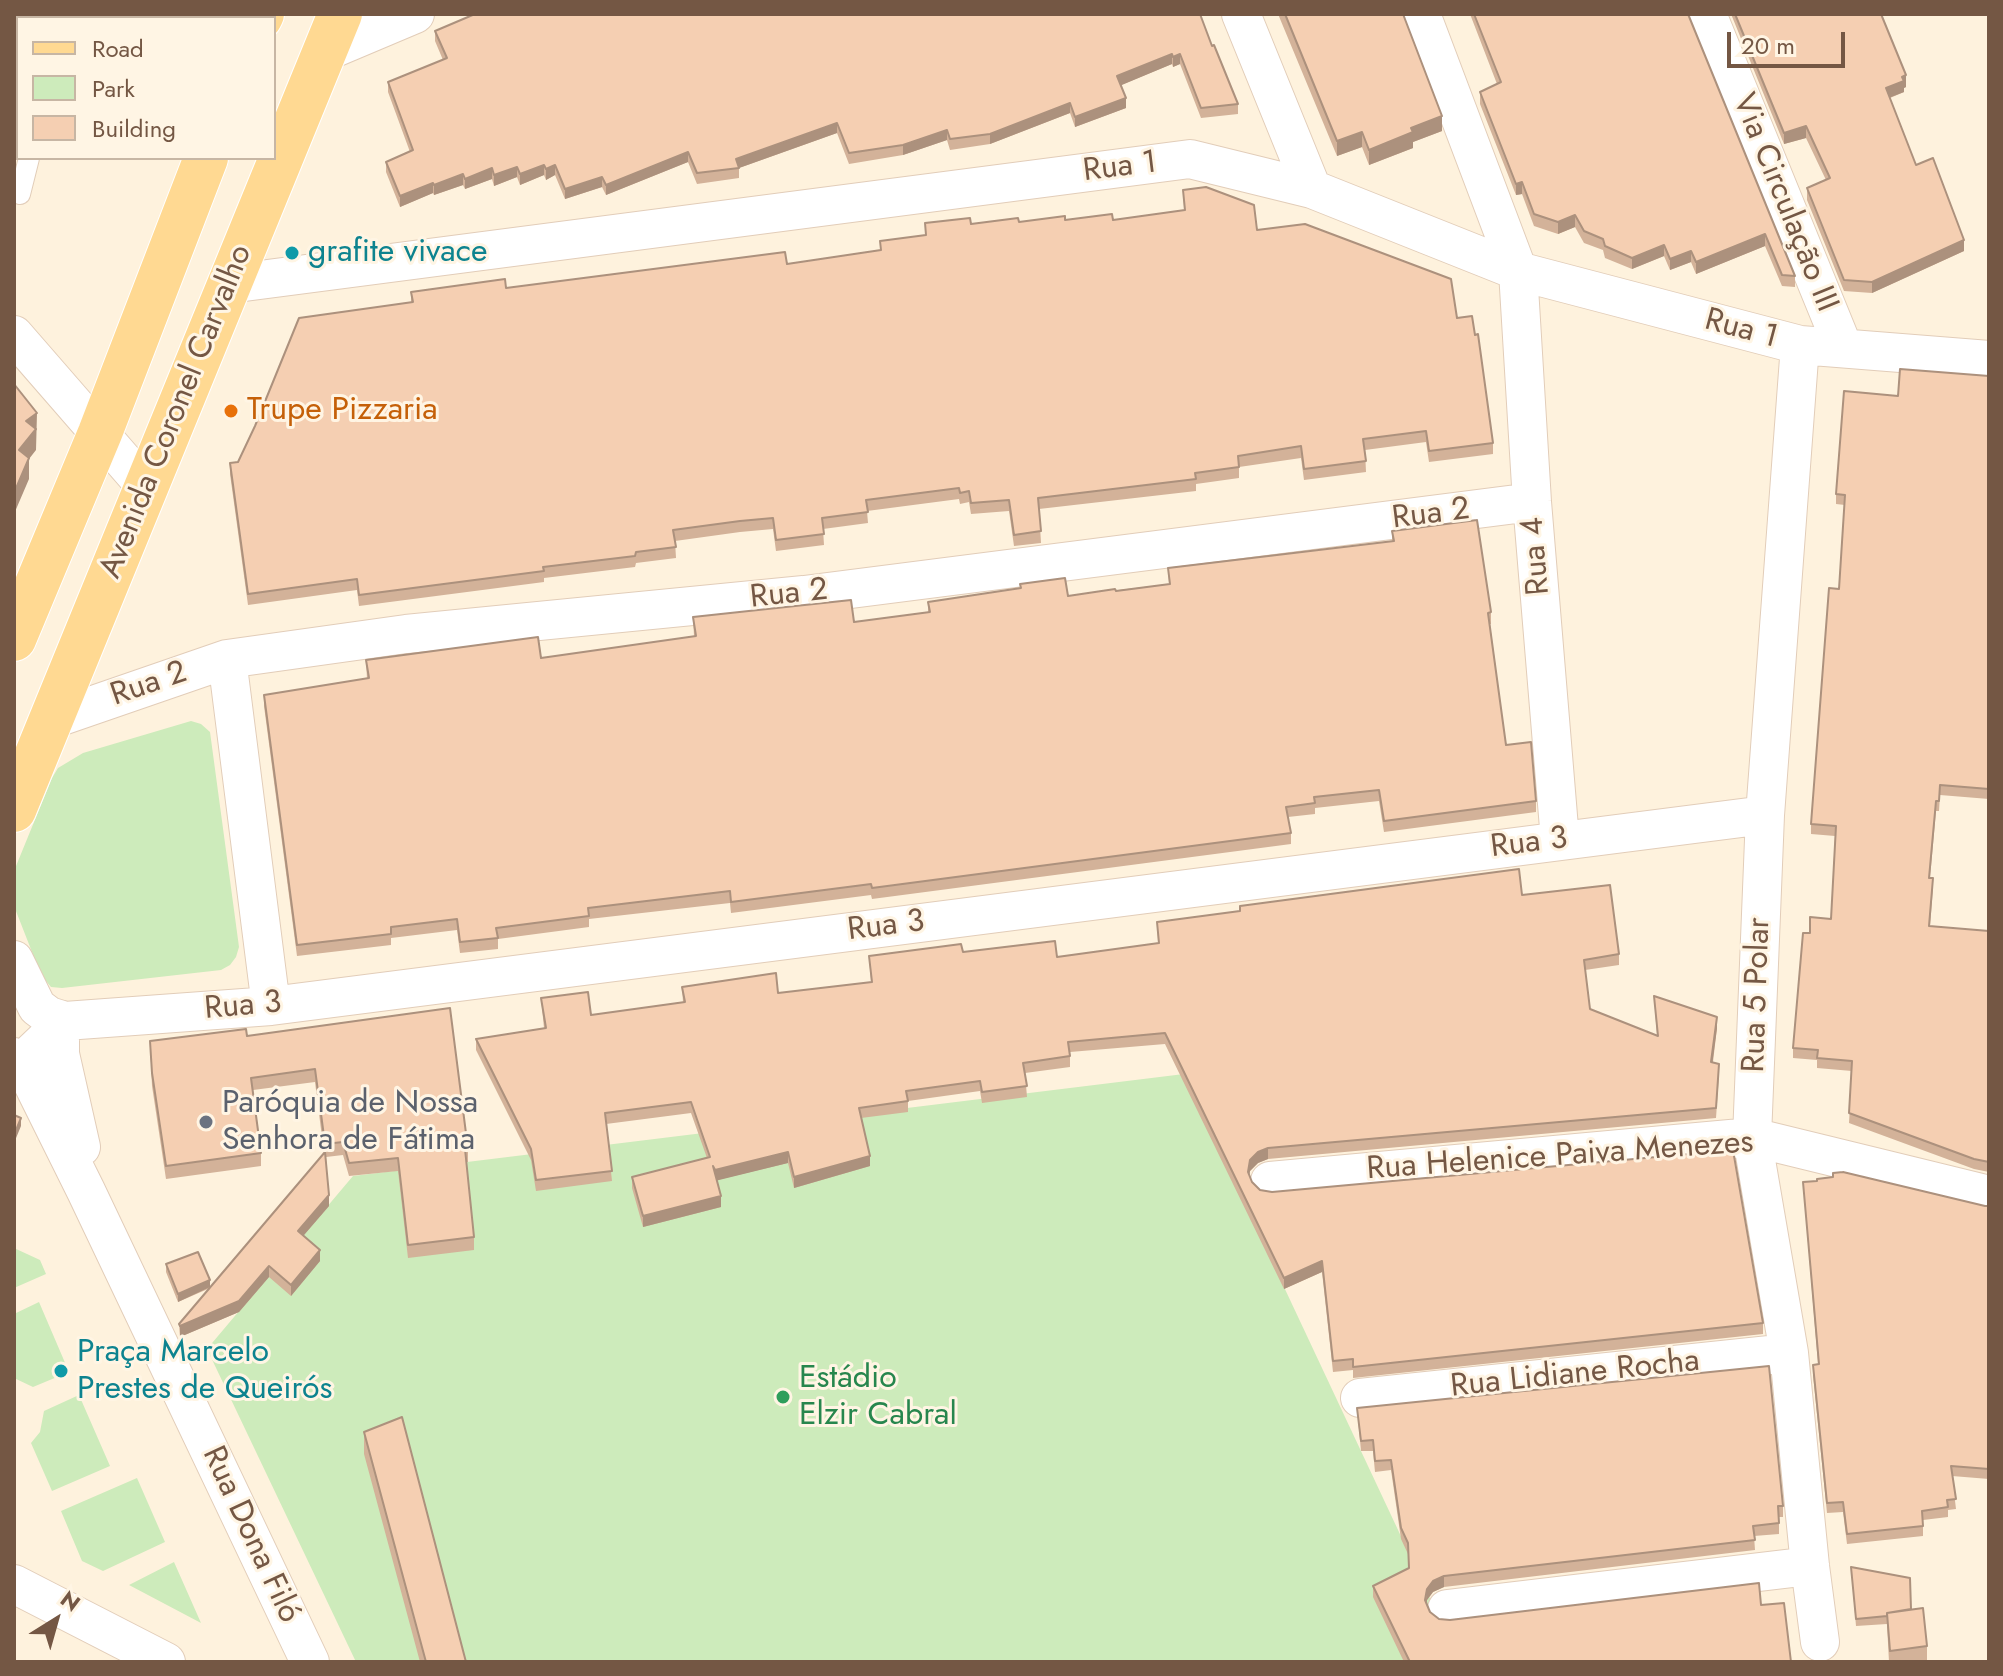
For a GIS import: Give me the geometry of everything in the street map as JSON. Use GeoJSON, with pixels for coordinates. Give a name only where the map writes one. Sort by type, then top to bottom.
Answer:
{"type":"FeatureCollection","features":[{"type":"Feature","properties":{"kind":"main road","name":"Avenida Coronel Carvalho"},"geometry":{"type":"LineString","coordinates":[[14,810],[333,33]]}},
{"type":"Feature","properties":{"kind":"main road","name":"Avenida Coronel Carvalho"},"geometry":{"type":"LineString","coordinates":[[14,639],[100,433],[205,160]]}},
{"type":"Feature","properties":{"kind":"street"},"geometry":{"type":"LineString","coordinates":[[333,33],[415,14]]}},
{"type":"Feature","properties":{"kind":"street"},"geometry":{"type":"LineString","coordinates":[[1241,14],[1312,189]]}},
{"type":"Feature","properties":{"kind":"street","name":"Rua 4"},"geometry":{"type":"LineString","coordinates":[[1421,14],[1518,271],[1532,502],[1560,840]]}},
{"type":"Feature","properties":{"kind":"street","name":"Via Circulação III"},"geometry":{"type":"LineString","coordinates":[[1707,14],[1843,347]]}},
{"type":"Feature","properties":{"kind":"street","name":"Rua 1"},"geometry":{"type":"LineString","coordinates":[[229,284],[1190,159],[1312,189],[1518,271],[1800,345],[1989,360]]}},
{"type":"Feature","properties":{"kind":"street"},"geometry":{"type":"LineString","coordinates":[[14,335],[147,488]]}},
{"type":"Feature","properties":{"kind":"street","name":"Rua 5 Polar"},"geometry":{"type":"LineString","coordinates":[[1800,345],[1765,815],[1752,1137],[1789,1353],[1820,1642]]}},
{"type":"Feature","properties":{"kind":"street","name":"Rua 2"},"geometry":{"type":"LineString","coordinates":[[53,719],[227,659],[406,634],[804,595],[1532,502]]}},
{"type":"Feature","properties":{"kind":"street"},"geometry":{"type":"LineString","coordinates":[[227,659],[271,1006]]}},
{"type":"Feature","properties":{"kind":"street","name":"Rua 3"},"geometry":{"type":"LineString","coordinates":[[65,1021],[271,1006],[1765,815]]}},
{"type":"Feature","properties":{"kind":"street"},"geometry":{"type":"LineString","coordinates":[[14,960],[37,1007],[49,1016],[65,1021]]}},
{"type":"Feature","properties":{"kind":"street"},"geometry":{"type":"LineString","coordinates":[[18,1059],[65,1021]]}},
{"type":"Feature","properties":{"kind":"street","name":"Rua Dona Filó"},"geometry":{"type":"LineString","coordinates":[[65,1021],[60,1035],[60,1054],[86,1166],[86,1191]]}},
{"type":"Feature","properties":{"kind":"street","name":"Rua Dona Filó"},"geometry":{"type":"LineString","coordinates":[[18,1059],[86,1191],[310,1662]]}},
{"type":"Feature","properties":{"kind":"street","name":"Rua Helenice Paiva Menezes"},"geometry":{"type":"LineString","coordinates":[[1270,1181],[1752,1137],[1989,1195]]}},
{"type":"Feature","properties":{"kind":"street","name":"Rua Lidiane Rocha"},"geometry":{"type":"LineString","coordinates":[[1360,1398],[1789,1353]]}},
{"type":"Feature","properties":{"kind":"street"},"geometry":{"type":"LineString","coordinates":[[1447,1609],[1810,1566]]}},
{"type":"Feature","properties":{"kind":"street"},"geometry":{"type":"LineString","coordinates":[[14,1584],[166,1662]]}},
{"type":"Feature","properties":{"kind":"lane"},"geometry":{"type":"LineString","coordinates":[[20,194],[28,160]]}},
{"type":"Feature","properties":{"kind":"green space"},"geometry":{"type":"Polygon","coordinates":[[[191,721],[201,724],[210,732],[239,947],[236,957],[221,970],[51,987],[41,975],[14,906],[14,871],[52,778],[58,768],[83,753],[191,721]]]}},
{"type":"Feature","properties":{"kind":"green space","name":"Estádio Elzir Cabral"},"geometry":{"type":"Polygon","coordinates":[[[1184,1074],[1460,1662],[356,1662],[207,1349],[353,1176],[1184,1074]]]}},
{"type":"Feature","properties":{"kind":"green space"},"geometry":{"type":"Polygon","coordinates":[[[14,1248],[40,1260],[46,1274],[14,1288],[14,1248]]]}},
{"type":"Feature","properties":{"kind":"green space"},"geometry":{"type":"Polygon","coordinates":[[[39,1302],[69,1372],[33,1387],[14,1378],[14,1314],[39,1302]]]}},
{"type":"Feature","properties":{"kind":"green space"},"geometry":{"type":"Polygon","coordinates":[[[79,1395],[110,1466],[52,1491],[31,1443],[40,1432],[44,1411],[79,1395]]]}},
{"type":"Feature","properties":{"kind":"green space"},"geometry":{"type":"Polygon","coordinates":[[[137,1478],[165,1542],[103,1571],[82,1561],[61,1511],[137,1478]]]}},
{"type":"Feature","properties":{"kind":"green space"},"geometry":{"type":"Polygon","coordinates":[[[174,1562],[201,1623],[129,1585],[174,1562]]]}},
{"type":"Feature","properties":{"kind":"building"},"geometry":{"type":"Polygon","coordinates":[[[475,14],[1200,14],[1238,104],[1201,108],[1180,54],[1173,57],[1172,54],[1117,76],[1126,98],[1075,117],[1070,103],[990,134],[950,139],[947,130],[903,145],[849,153],[837,123],[736,159],[739,168],[697,173],[688,152],[606,185],[602,177],[565,189],[555,165],[546,169],[544,165],[520,174],[517,167],[494,175],[492,168],[465,179],[463,174],[433,183],[400,196],[386,162],[413,150],[388,82],[447,58],[435,31],[475,14]]]}},
{"type":"Feature","properties":{"kind":"building"},"geometry":{"type":"Polygon","coordinates":[[[1285,14],[1403,14],[1442,116],[1369,150],[1362,132],[1337,141],[1285,14]]]}},
{"type":"Feature","properties":{"kind":"building"},"geometry":{"type":"Polygon","coordinates":[[[1474,14],[1688,14],[1795,276],[1782,275],[1765,234],[1696,262],[1691,251],[1670,259],[1664,245],[1632,258],[1605,246],[1603,239],[1584,231],[1575,215],[1558,222],[1534,214],[1522,182],[1516,184],[1480,92],[1501,82],[1474,14]]]}},
{"type":"Feature","properties":{"kind":"building"},"geometry":{"type":"Polygon","coordinates":[[[1735,14],[1881,14],[1906,75],[1902,77],[1904,81],[1886,88],[1916,165],[1933,158],[1964,240],[1872,282],[1844,280],[1807,188],[1830,178],[1806,126],[1784,133],[1735,14]]]}},
{"type":"Feature","properties":{"kind":"building"},"geometry":{"type":"Polygon","coordinates":[[[1206,187],[1254,205],[1257,230],[1305,224],[1451,279],[1457,318],[1472,316],[1475,335],[1478,334],[1493,443],[1429,451],[1426,431],[1363,439],[1366,461],[1304,469],[1301,446],[1238,456],[1239,467],[1195,473],[1196,479],[1038,498],[1041,531],[1014,535],[1009,500],[971,503],[969,491],[960,493],[959,488],[866,500],[868,512],[822,518],[824,534],[776,540],[773,518],[740,521],[673,530],[676,547],[636,552],[635,556],[543,567],[544,571],[359,595],[357,579],[248,594],[230,463],[238,462],[299,318],[413,302],[411,292],[505,279],[506,288],[785,252],[787,264],[881,250],[880,241],[926,235],[925,223],[970,218],[971,224],[1065,216],[1065,220],[1112,214],[1113,220],[1185,210],[1183,190],[1206,187]]]}},
{"type":"Feature","properties":{"kind":"building"},"geometry":{"type":"Polygon","coordinates":[[[1900,369],[1989,376],[1989,789],[1940,785],[1929,878],[1933,878],[1929,926],[1989,931],[1989,1162],[1849,1113],[1852,1061],[1817,1058],[1818,1050],[1793,1048],[1803,933],[1810,933],[1810,917],[1831,919],[1836,826],[1811,824],[1829,588],[1839,589],[1845,495],[1836,494],[1844,391],[1898,396],[1900,369]]]}},
{"type":"Feature","properties":{"kind":"building"},"geometry":{"type":"Polygon","coordinates":[[[14,384],[37,413],[26,421],[36,429],[19,450],[29,458],[14,493],[14,384]]]}},
{"type":"Feature","properties":{"kind":"building"},"geometry":{"type":"Polygon","coordinates":[[[1477,520],[1506,745],[1531,742],[1536,801],[1384,821],[1379,790],[1314,797],[1315,803],[1286,807],[1291,833],[872,888],[871,884],[731,902],[730,891],[588,908],[589,916],[496,928],[498,938],[460,942],[457,919],[391,927],[391,934],[297,945],[264,695],[369,678],[366,660],[538,637],[541,658],[696,636],[693,617],[851,600],[854,622],[930,612],[928,602],[1065,578],[1068,596],[1116,591],[1170,584],[1168,568],[1394,541],[1392,531],[1477,520]]]}},
{"type":"Feature","properties":{"kind":"building"},"geometry":{"type":"Polygon","coordinates":[[[1519,869],[1522,895],[1610,885],[1619,954],[1584,960],[1590,1009],[1658,1036],[1654,996],[1717,1017],[1711,1062],[1719,1064],[1716,1108],[1268,1148],[1250,1160],[1248,1172],[1252,1182],[1260,1190],[1272,1192],[1733,1150],[1763,1323],[1353,1367],[1353,1359],[1333,1361],[1322,1261],[1284,1278],[1165,1033],[1068,1042],[1070,1056],[1023,1063],[1027,1086],[982,1092],[980,1081],[906,1091],[908,1101],[859,1108],[870,1156],[794,1177],[788,1152],[715,1170],[713,1166],[721,1196],[643,1216],[632,1177],[710,1157],[691,1102],[605,1113],[612,1171],[536,1180],[531,1149],[476,1039],[546,1028],[541,998],[588,992],[591,1015],[685,1002],[682,987],[776,973],[778,993],[872,982],[869,956],[961,944],[963,952],[1055,941],[1057,957],[1159,943],[1157,922],[1240,911],[1240,906],[1519,869]]]}},
{"type":"Feature","properties":{"kind":"building"},"geometry":{"type":"Polygon","coordinates":[[[450,1008],[468,1149],[465,1149],[474,1237],[408,1245],[398,1158],[349,1163],[343,1142],[325,1144],[315,1069],[251,1078],[261,1153],[166,1166],[150,1041],[246,1029],[247,1036],[450,1008]]]}},
{"type":"Feature","properties":{"kind":"building"},"geometry":{"type":"Polygon","coordinates":[[[14,1115],[21,1118],[14,1135],[14,1115]]]}},
{"type":"Feature","properties":{"kind":"building"},"geometry":{"type":"Polygon","coordinates":[[[325,1152],[329,1195],[298,1231],[320,1250],[291,1285],[269,1266],[239,1301],[180,1326],[179,1324],[325,1152]]]}},
{"type":"Feature","properties":{"kind":"building"},"geometry":{"type":"Polygon","coordinates":[[[1843,1172],[1989,1206],[1989,1469],[1951,1466],[1956,1499],[1947,1500],[1948,1507],[1922,1511],[1923,1526],[1847,1534],[1843,1502],[1827,1503],[1813,1365],[1819,1364],[1803,1182],[1833,1177],[1833,1173],[1843,1172]]]}},
{"type":"Feature","properties":{"kind":"building"},"geometry":{"type":"Polygon","coordinates":[[[198,1252],[210,1280],[178,1294],[166,1264],[198,1252]]]}},
{"type":"Feature","properties":{"kind":"building"},"geometry":{"type":"Polygon","coordinates":[[[1769,1366],[1783,1506],[1778,1506],[1779,1523],[1753,1526],[1755,1540],[1444,1576],[1433,1581],[1427,1589],[1425,1600],[1430,1612],[1439,1619],[1450,1620],[1759,1583],[1761,1605],[1784,1603],[1791,1662],[1410,1662],[1373,1586],[1409,1568],[1408,1543],[1401,1528],[1391,1460],[1375,1461],[1373,1440],[1361,1441],[1357,1408],[1769,1366]]]}},
{"type":"Feature","properties":{"kind":"building"},"geometry":{"type":"Polygon","coordinates":[[[402,1417],[466,1662],[426,1662],[364,1432],[402,1417]]]}},
{"type":"Feature","properties":{"kind":"building"},"geometry":{"type":"Polygon","coordinates":[[[1851,1567],[1910,1578],[1911,1609],[1887,1613],[1887,1616],[1856,1619],[1851,1567]]]}},
{"type":"Feature","properties":{"kind":"building"},"geometry":{"type":"Polygon","coordinates":[[[1923,1608],[1927,1646],[1890,1651],[1887,1613],[1923,1608]]]}},
{"type":"Feature","properties":{"kind":"place","name":"grafite vivace"},"geometry":{"type":"Point","coordinates":[292,253]}},
{"type":"Feature","properties":{"kind":"place","name":"Trupe Pizzaria"},"geometry":{"type":"Point","coordinates":[231,411]}},
{"type":"Feature","properties":{"kind":"place","name":"Paróquia de Nossa Senhora de Fátima"},"geometry":{"type":"Point","coordinates":[206,1122]}},
{"type":"Feature","properties":{"kind":"place","name":"Praça Marcelo Prestes de Queirós"},"geometry":{"type":"Point","coordinates":[61,1371]}},
{"type":"Feature","properties":{"kind":"place","name":"Estádio Elzir Cabral"},"geometry":{"type":"Point","coordinates":[783,1397]}}]}
